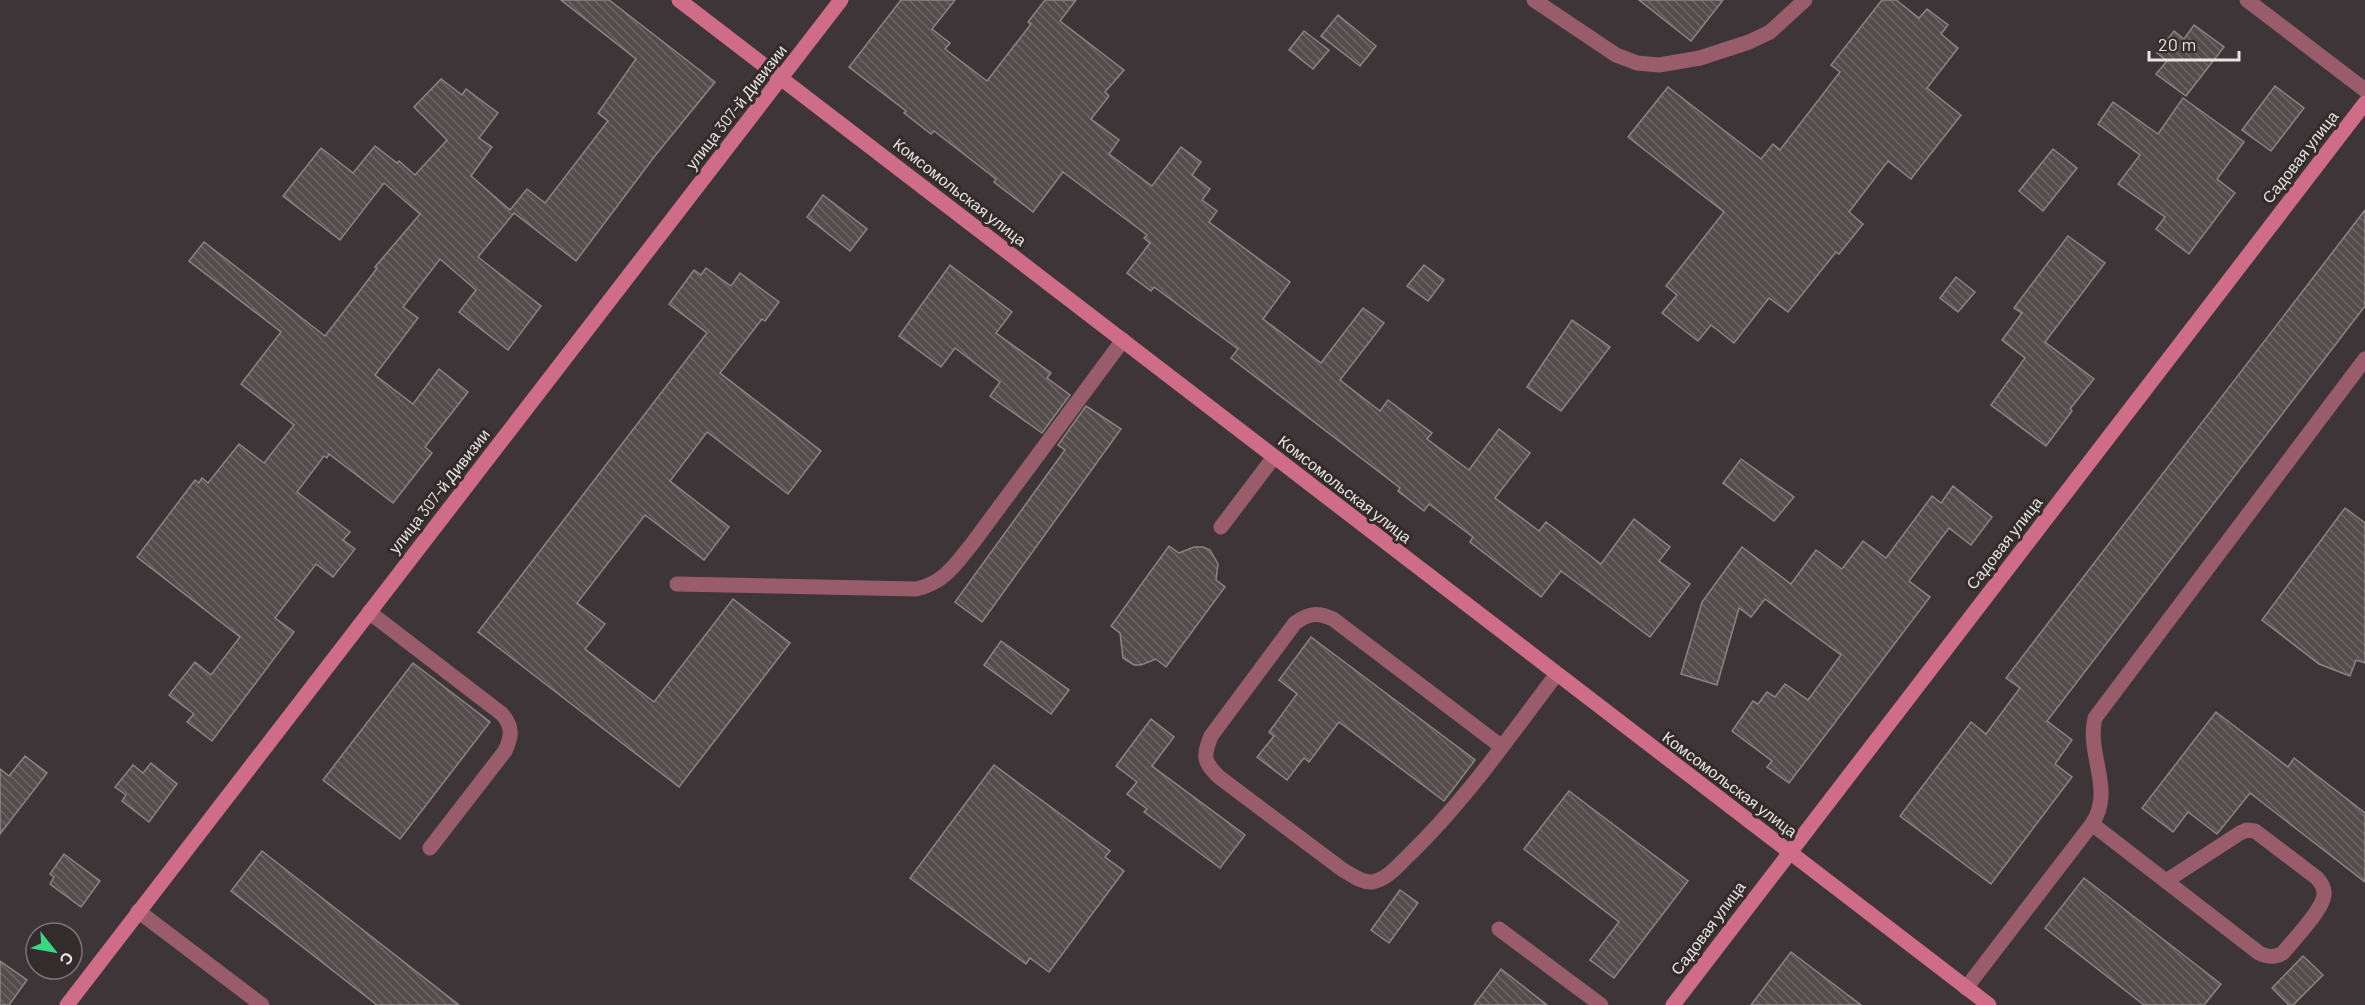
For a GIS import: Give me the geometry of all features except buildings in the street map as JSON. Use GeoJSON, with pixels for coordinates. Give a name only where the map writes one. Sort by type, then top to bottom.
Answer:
{"type":"FeatureCollection","features":[{"type":"Feature","properties":{"kind":"street","name":"Комсомольская улица"},"geometry":{"type":"LineString","coordinates":[[680,0],[1556,675],[1989,1005]]}},
{"type":"Feature","properties":{"kind":"street","name":"улица 307-й Дивизии"},"geometry":{"type":"LineString","coordinates":[[67,1005],[841,0]]}},
{"type":"Feature","properties":{"kind":"street"},"geometry":{"type":"LineString","coordinates":[[1534,0],[1616,55],[1637,63],[1659,65],[1700,58],[1749,42],[1770,32],[1805,0]]}},
{"type":"Feature","properties":{"kind":"street"},"geometry":{"type":"LineString","coordinates":[[2247,0],[2365,90]]}},
{"type":"Feature","properties":{"kind":"street","name":"Садовая улица"},"geometry":{"type":"LineString","coordinates":[[1674,1005],[2365,103]]}},
{"type":"Feature","properties":{"kind":"street"},"geometry":{"type":"LineString","coordinates":[[677,584],[916,589],[932,586],[948,574],[972,544],[1124,340]]}},
{"type":"Feature","properties":{"kind":"street"},"geometry":{"type":"LineString","coordinates":[[1966,988],[2092,824],[2102,805],[2092,730],[2095,718],[2103,705],[2365,359]]}},
{"type":"Feature","properties":{"kind":"street"},"geometry":{"type":"LineString","coordinates":[[1221,527],[1274,457]]}},
{"type":"Feature","properties":{"kind":"street"},"geometry":{"type":"LineString","coordinates":[[369,612],[502,714],[509,722],[512,731],[505,751],[430,848]]}},
{"type":"Feature","properties":{"kind":"street"},"geometry":{"type":"LineString","coordinates":[[1502,747],[1333,619],[1320,613],[1306,615],[1295,623],[1211,736],[1204,754],[1208,767],[1229,784],[1343,870],[1358,879],[1373,882],[1388,874],[1456,807],[1502,747],[1556,675]]}},
{"type":"Feature","properties":{"kind":"street"},"geometry":{"type":"LineString","coordinates":[[2092,824],[2259,953],[2267,956],[2275,957],[2283,953],[2320,906],[2324,896],[2323,886],[2317,878],[2255,831],[2247,830],[2166,881]]}},
{"type":"Feature","properties":{"kind":"street"},"geometry":{"type":"LineString","coordinates":[[138,911],[262,1005]]}},
{"type":"Feature","properties":{"kind":"street"},"geometry":{"type":"LineString","coordinates":[[1499,929],[1591,1002]]}}]}
